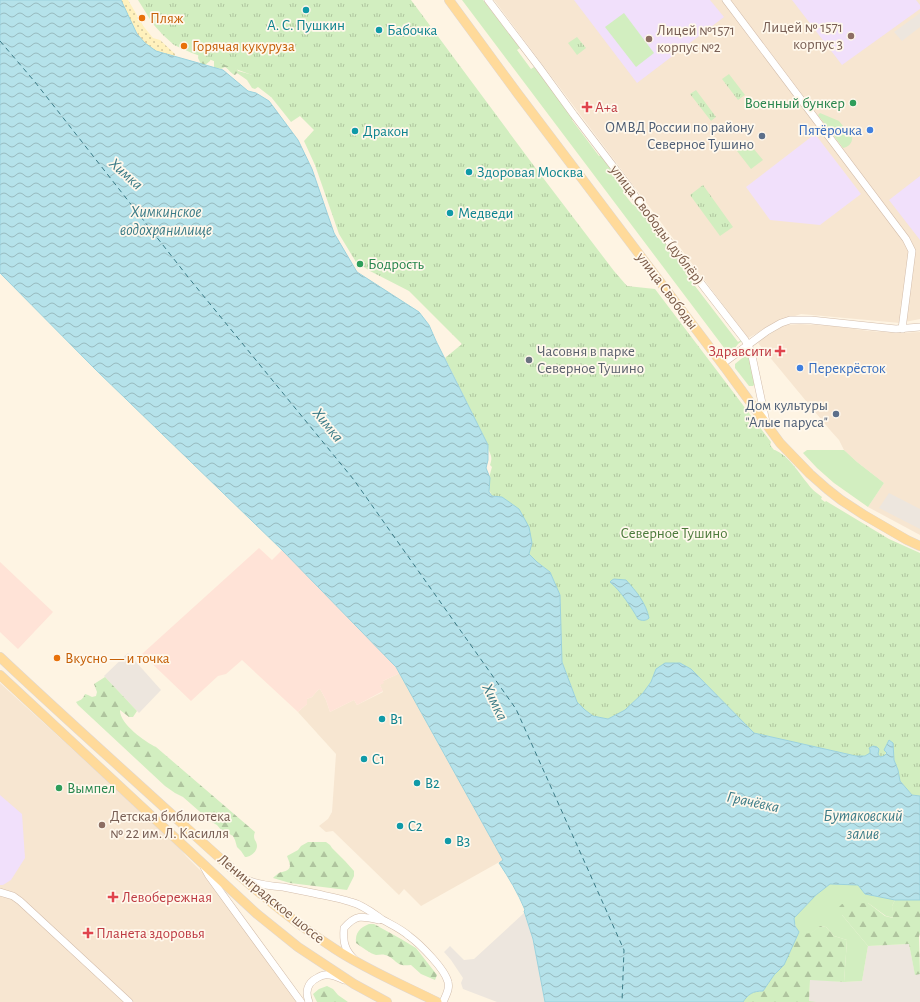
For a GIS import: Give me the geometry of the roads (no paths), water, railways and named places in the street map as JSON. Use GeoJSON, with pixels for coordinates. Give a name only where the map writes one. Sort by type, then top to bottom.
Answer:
{"type":"FeatureCollection","features":[{"type":"Feature","properties":{"kind":"main road","name":"улица Свободы"},"geometry":{"type":"LineString","coordinates":[[449,0],[776,438],[827,489],[864,515],[920,546]]}},
{"type":"Feature","properties":{"kind":"main road","name":"Ленинградское шоссе"},"geometry":{"type":"LineString","coordinates":[[0,657],[243,879],[274,905],[301,926],[356,962],[437,1002]]}},
{"type":"Feature","properties":{"kind":"main road","name":"Ленинградское шоссе"},"geometry":{"type":"LineString","coordinates":[[0,675],[257,914],[298,947],[354,984],[387,1002]]}},
{"type":"Feature","properties":{"kind":"street","name":"улица Свободы (дублёр)"},"geometry":{"type":"LineString","coordinates":[[488,0],[642,206],[745,340],[751,351],[767,426]]}},
{"type":"Feature","properties":{"kind":"street"},"geometry":{"type":"LineString","coordinates":[[726,0],[906,239],[912,251],[902,329]]}},
{"type":"Feature","properties":{"kind":"street"},"geometry":{"type":"LineString","coordinates":[[722,364],[767,331],[790,320],[896,329],[920,327]]}},
{"type":"Feature","properties":{"kind":"street"},"geometry":{"type":"LineString","coordinates":[[201,862],[209,876],[301,1002]]}},
{"type":"Feature","properties":{"kind":"street"},"geometry":{"type":"LineString","coordinates":[[243,879],[264,886],[283,888],[353,902],[409,935],[444,971],[449,983],[449,990],[443,1002]]}},
{"type":"Feature","properties":{"kind":"street"},"geometry":{"type":"LineString","coordinates":[[0,892],[13,896],[20,901],[129,1002]]}},
{"type":"Feature","properties":{"kind":"street"},"geometry":{"type":"LineString","coordinates":[[356,962],[346,949],[344,941],[344,928],[354,919],[360,917],[369,917],[385,921]]}},
{"type":"Feature","properties":{"kind":"street"},"geometry":{"type":"LineString","coordinates":[[309,1002],[306,996],[309,984],[322,975],[328,974],[354,984]]}},
{"type":"Feature","properties":{"kind":"water","name":"Химкинское водохранилище"},"geometry":{"type":"Polygon","coordinates":[[[0,0],[121,0],[137,34],[145,43],[156,51],[223,70],[248,91],[256,93],[269,101],[298,140],[312,169],[334,233],[357,272],[419,312],[429,325],[488,445],[488,460],[486,468],[490,478],[489,492],[492,496],[502,497],[519,509],[529,527],[532,543],[529,554],[550,572],[560,595],[562,662],[577,702],[593,716],[608,719],[625,710],[643,693],[651,682],[656,669],[665,663],[680,663],[691,669],[754,733],[856,756],[865,756],[870,753],[869,748],[873,746],[879,749],[878,754],[880,757],[884,756],[887,753],[884,750],[889,740],[893,743],[894,760],[900,781],[912,795],[920,796],[920,900],[895,900],[865,894],[858,885],[830,884],[816,895],[794,918],[795,926],[799,932],[784,965],[774,975],[763,991],[751,994],[743,1002],[545,1002],[533,939],[524,911],[525,910],[499,863],[503,860],[396,667],[282,550],[96,370],[0,273],[0,0]]]}},
{"type":"Feature","properties":{"kind":"water"},"geometry":{"type":"Polygon","coordinates":[[[614,579],[626,580],[637,593],[648,613],[649,618],[647,620],[638,619],[626,599],[610,582],[614,579]]]}},
{"type":"Feature","properties":{"kind":"place","name":"А. С. Пушкин"},"geometry":{"type":"Point","coordinates":[306,10]}},
{"type":"Feature","properties":{"kind":"place","name":"Пляж"},"geometry":{"type":"Point","coordinates":[142,18]}},
{"type":"Feature","properties":{"kind":"place","name":"Бабочка"},"geometry":{"type":"Point","coordinates":[379,30]}},
{"type":"Feature","properties":{"kind":"place","name":"Лицей № 1571 корпус 3"},"geometry":{"type":"Point","coordinates":[851,36]}},
{"type":"Feature","properties":{"kind":"place","name":"Лицей №1571 корпус №2"},"geometry":{"type":"Point","coordinates":[649,39]}},
{"type":"Feature","properties":{"kind":"place","name":"Горячая кукуруза"},"geometry":{"type":"Point","coordinates":[184,46]}},
{"type":"Feature","properties":{"kind":"place","name":"Военный бункер"},"geometry":{"type":"Point","coordinates":[853,103]}},
{"type":"Feature","properties":{"kind":"place","name":"А+а"},"geometry":{"type":"Point","coordinates":[587,107]}},
{"type":"Feature","properties":{"kind":"place","name":"Пятёрочка"},"geometry":{"type":"Point","coordinates":[870,130]}},
{"type":"Feature","properties":{"kind":"place","name":"Дракон"},"geometry":{"type":"Point","coordinates":[355,131]}},
{"type":"Feature","properties":{"kind":"place","name":"ОМВД России по району Северное Тушино"},"geometry":{"type":"Point","coordinates":[762,136]}},
{"type":"Feature","properties":{"kind":"place","name":"Здоровая Москва"},"geometry":{"type":"Point","coordinates":[469,172]}},
{"type":"Feature","properties":{"kind":"place","name":"Медведи"},"geometry":{"type":"Point","coordinates":[450,213]}},
{"type":"Feature","properties":{"kind":"place","name":"Бодрость"},"geometry":{"type":"Point","coordinates":[360,264]}},
{"type":"Feature","properties":{"kind":"place","name":"Здравсити"},"geometry":{"type":"Point","coordinates":[780,351]}},
{"type":"Feature","properties":{"kind":"place","name":"Часовня в парке Северное Тушино"},"geometry":{"type":"Point","coordinates":[529,360]}},
{"type":"Feature","properties":{"kind":"place","name":"Перекрёсток"},"geometry":{"type":"Point","coordinates":[800,368]}},
{"type":"Feature","properties":{"kind":"place","name":"Дом культуры \"Алые паруса\""},"geometry":{"type":"Point","coordinates":[836,414]}},
{"type":"Feature","properties":{"kind":"place","name":"Вкусно — и точка"},"geometry":{"type":"Point","coordinates":[57,658]}},
{"type":"Feature","properties":{"kind":"place","name":"B1"},"geometry":{"type":"Point","coordinates":[382,719]}},
{"type":"Feature","properties":{"kind":"place","name":"C1"},"geometry":{"type":"Point","coordinates":[364,759]}},
{"type":"Feature","properties":{"kind":"place","name":"B2"},"geometry":{"type":"Point","coordinates":[417,783]}},
{"type":"Feature","properties":{"kind":"place","name":"Вымпел"},"geometry":{"type":"Point","coordinates":[59,788]}},
{"type":"Feature","properties":{"kind":"place","name":"Детская библиотека № 22 им. Л. Касилля"},"geometry":{"type":"Point","coordinates":[102,825]}},
{"type":"Feature","properties":{"kind":"place","name":"C2"},"geometry":{"type":"Point","coordinates":[400,826]}},
{"type":"Feature","properties":{"kind":"place","name":"B3"},"geometry":{"type":"Point","coordinates":[448,841]}},
{"type":"Feature","properties":{"kind":"place","name":"Левобережная"},"geometry":{"type":"Point","coordinates":[113,897]}},
{"type":"Feature","properties":{"kind":"place","name":"Планета здоровья"},"geometry":{"type":"Point","coordinates":[88,933]}},
{"type":"Feature","properties":{"kind":"water label","name":"Химка"},"geometry":{"type":"Point","coordinates":[126,174]}},
{"type":"Feature","properties":{"kind":"water label","name":"Химка"},"geometry":{"type":"Point","coordinates":[328,425]}},
{"type":"Feature","properties":{"kind":"water label","name":"Химка"},"geometry":{"type":"Point","coordinates":[495,702]}},
{"type":"Feature","properties":{"kind":"water label","name":"Грачёвка"},"geometry":{"type":"Point","coordinates":[753,802]}},
{"type":"Feature","properties":{"kind":"water label","name":"Бутаковский залив"},"geometry":{"type":"Point","coordinates":[863,825]}},
{"type":"Feature","properties":{"kind":"park label","name":"Северное Тушино"},"geometry":{"type":"Point","coordinates":[674,533]}}]}
